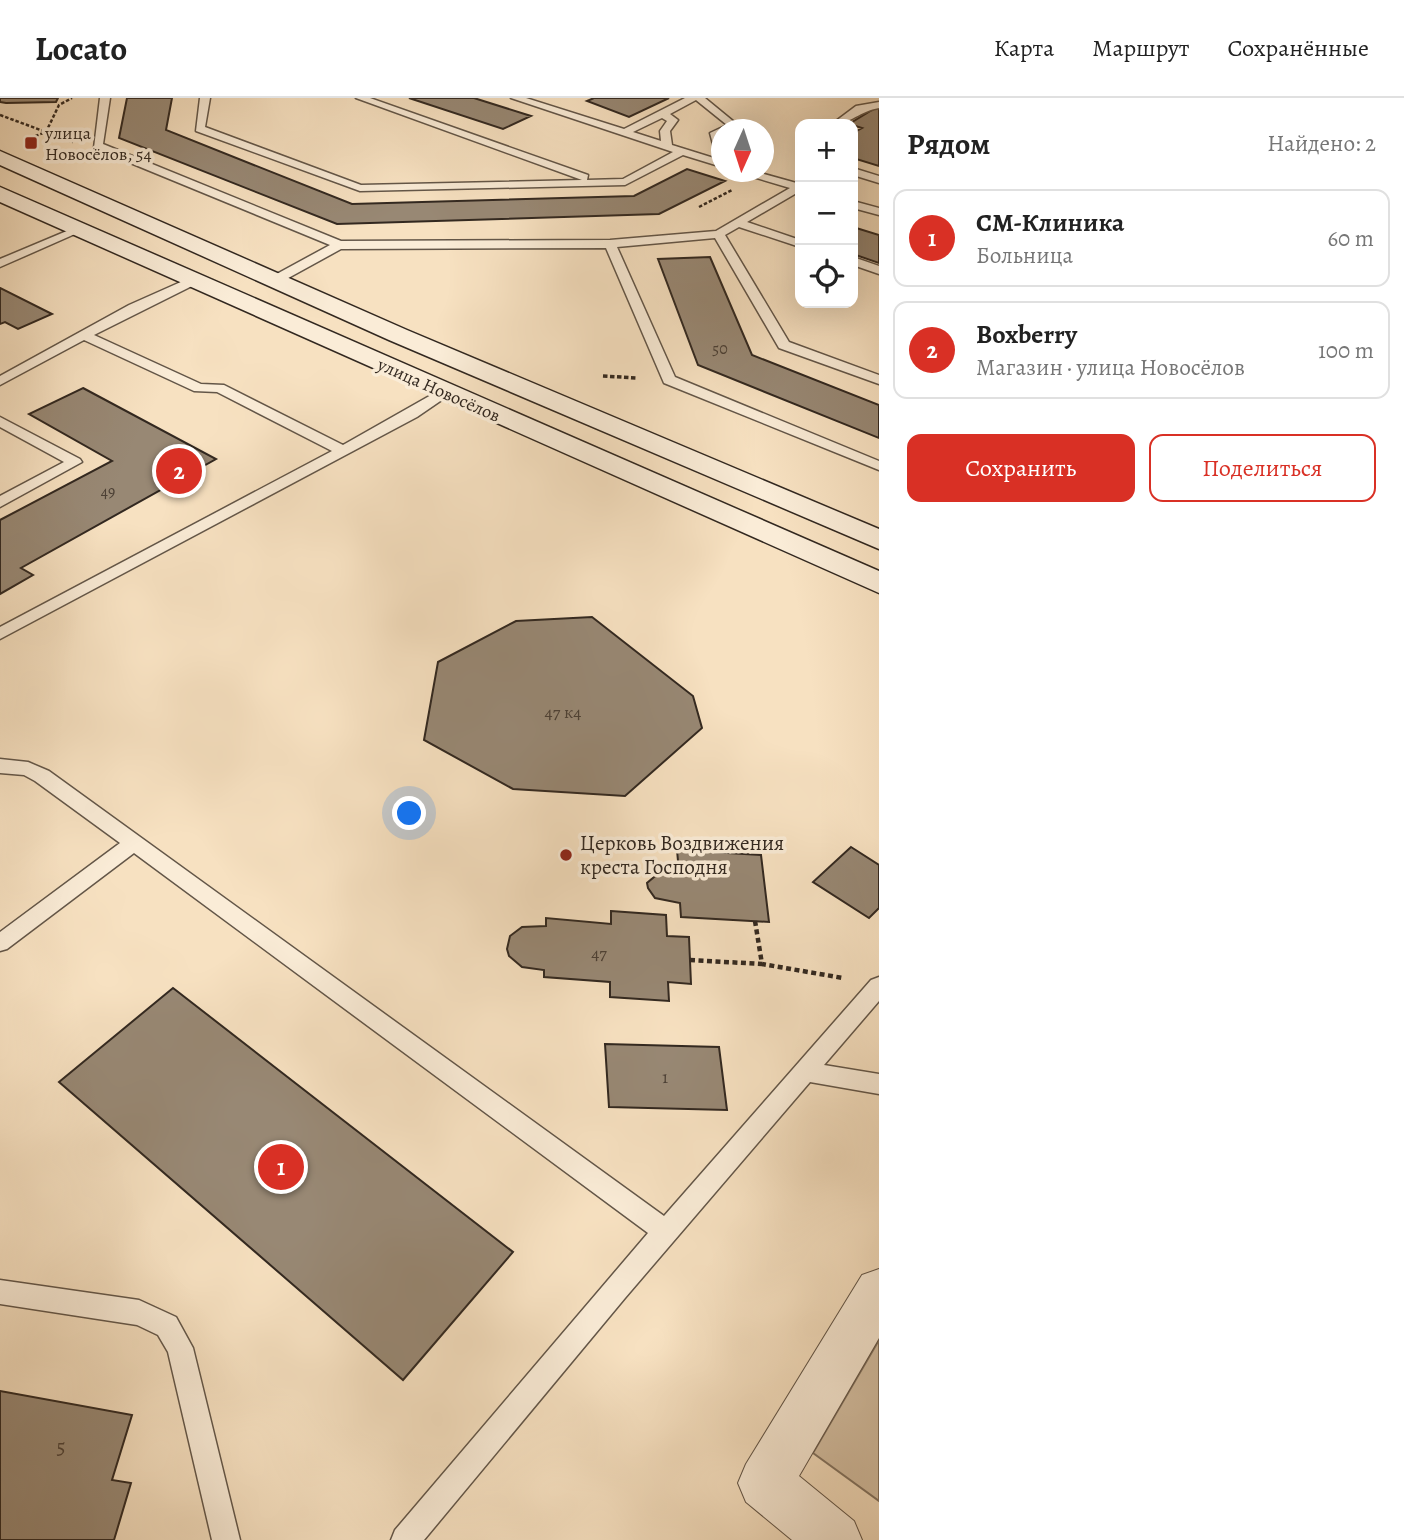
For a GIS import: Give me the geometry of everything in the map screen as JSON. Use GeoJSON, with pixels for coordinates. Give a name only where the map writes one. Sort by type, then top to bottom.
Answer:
{"type":"FeatureCollection","features":[{"type":"Feature","properties":{"kind":"main road","name":"улица Новосёлов"},"geometry":{"type":"LineString","coordinates":[[0,158],[398,335],[879,540]]}},
{"type":"Feature","properties":{"kind":"main road","name":"улица Новосёлов"},"geometry":{"type":"LineString","coordinates":[[0,194],[444,393],[702,503],[879,583]]}},
{"type":"Feature","properties":{"kind":"street"},"geometry":{"type":"LineString","coordinates":[[835,1540],[765,1483],[879,1292]]}},
{"type":"Feature","properties":{"kind":"lane"},"geometry":{"type":"LineString","coordinates":[[105,98],[98,146],[339,245],[610,244],[719,234],[795,190]]}},
{"type":"Feature","properties":{"kind":"lane"},"geometry":{"type":"LineString","coordinates":[[205,98],[200,129],[360,188],[625,182],[682,151]]}},
{"type":"Feature","properties":{"kind":"lane"},"geometry":{"type":"LineString","coordinates":[[361,98],[596,181]]}},
{"type":"Feature","properties":{"kind":"lane"},"geometry":{"type":"LineString","coordinates":[[516,98],[711,160]]}},
{"type":"Feature","properties":{"kind":"lane"},"geometry":{"type":"LineString","coordinates":[[550,108],[566,98]]}},
{"type":"Feature","properties":{"kind":"lane"},"geometry":{"type":"LineString","coordinates":[[624,133],[693,98]]}},
{"type":"Feature","properties":{"kind":"lane"},"geometry":{"type":"LineString","coordinates":[[699,98],[725,119]]}},
{"type":"Feature","properties":{"kind":"lane"},"geometry":{"type":"LineString","coordinates":[[844,119],[860,108],[879,105]]}},
{"type":"Feature","properties":{"kind":"lane"},"geometry":{"type":"LineString","coordinates":[[662,114],[673,120],[665,131],[667,146]]}},
{"type":"Feature","properties":{"kind":"lane"},"geometry":{"type":"LineString","coordinates":[[858,174],[879,180]]}},
{"type":"Feature","properties":{"kind":"lane"},"geometry":{"type":"LineString","coordinates":[[774,180],[795,186]]}},
{"type":"Feature","properties":{"kind":"lane"},"geometry":{"type":"LineString","coordinates":[[858,206],[879,212]]}},
{"type":"Feature","properties":{"kind":"lane"},"geometry":{"type":"LineString","coordinates":[[738,223],[795,242]]}},
{"type":"Feature","properties":{"kind":"lane"},"geometry":{"type":"LineString","coordinates":[[0,263],[78,230]]}},
{"type":"Feature","properties":{"kind":"lane"},"geometry":{"type":"LineString","coordinates":[[719,234],[784,345],[879,380]]}},
{"type":"Feature","properties":{"kind":"lane"},"geometry":{"type":"LineString","coordinates":[[610,244],[669,380],[879,466]]}},
{"type":"Feature","properties":{"kind":"lane"},"geometry":{"type":"LineString","coordinates":[[276,279],[339,245]]}},
{"type":"Feature","properties":{"kind":"lane"},"geometry":{"type":"LineString","coordinates":[[858,263],[879,270]]}},
{"type":"Feature","properties":{"kind":"lane"},"geometry":{"type":"LineString","coordinates":[[0,381],[133,308],[192,281]]}},
{"type":"Feature","properties":{"kind":"lane"},"geometry":{"type":"LineString","coordinates":[[84,335],[199,388],[219,388],[343,451]]}},
{"type":"Feature","properties":{"kind":"lane"},"geometry":{"type":"LineString","coordinates":[[0,634],[412,414],[444,393]]}},
{"type":"Feature","properties":{"kind":"lane"},"geometry":{"type":"LineString","coordinates":[[0,421],[75,463],[0,502]]}},
{"type":"Feature","properties":{"kind":"lane"},"geometry":{"type":"LineString","coordinates":[[0,766],[28,769],[42,776],[666,1232]]}},
{"type":"Feature","properties":{"kind":"lane"},"geometry":{"type":"LineString","coordinates":[[0,943],[134,843]]}},
{"type":"Feature","properties":{"kind":"lane"},"geometry":{"type":"LineString","coordinates":[[405,1540],[878,987]]}},
{"type":"Feature","properties":{"kind":"lane"},"geometry":{"type":"LineString","coordinates":[[805,1070],[879,1084]]}},
{"type":"Feature","properties":{"kind":"lane"},"geometry":{"type":"LineString","coordinates":[[0,1292],[139,1313],[167,1326],[180,1348],[226,1540]]}},
{"type":"Feature","properties":{"kind":"path"},"geometry":{"type":"LineString","coordinates":[[25,140],[46,132],[62,98]]}},
{"type":"Feature","properties":{"kind":"path"},"geometry":{"type":"LineString","coordinates":[[59,105],[72,98]]}},
{"type":"Feature","properties":{"kind":"path"},"geometry":{"type":"LineString","coordinates":[[0,115],[70,141]]}},
{"type":"Feature","properties":{"kind":"path"},"geometry":{"type":"LineString","coordinates":[[755,921],[762,964]]}},
{"type":"Feature","properties":{"kind":"path"},"geometry":{"type":"LineString","coordinates":[[690,960],[762,964],[860,981],[878,987]]}},
{"type":"Feature","properties":{"kind":"shaded area"},"geometry":{"type":"Polygon","coordinates":[[[879,1340],[879,1501],[813,1453],[879,1340]]]}},
{"type":"Feature","properties":{"kind":"building"},"geometry":{"type":"Polygon","coordinates":[[[0,98],[58,98],[56,102],[6,103],[0,102],[0,98]]]}},
{"type":"Feature","properties":{"kind":"building"},"geometry":{"type":"Polygon","coordinates":[[[127,98],[172,98],[166,130],[352,204],[634,196],[687,169],[711,177],[711,182],[723,182],[659,214],[337,224],[119,138],[127,98]]]}},
{"type":"Feature","properties":{"kind":"building"},"geometry":{"type":"Polygon","coordinates":[[[409,98],[474,98],[531,116],[503,129],[409,98]]]}},
{"type":"Feature","properties":{"kind":"building"},"geometry":{"type":"Polygon","coordinates":[[[594,98],[669,98],[629,117],[587,101],[594,98]]]}},
{"type":"Feature","properties":{"kind":"building"},"geometry":{"type":"Polygon","coordinates":[[[879,108],[879,166],[858,160],[858,130],[862,128],[858,127],[857,119],[879,108]]]}},
{"type":"Feature","properties":{"kind":"building"},"geometry":{"type":"Polygon","coordinates":[[[858,229],[879,235],[879,263],[858,256],[858,229]]]}},
{"type":"Feature","properties":{"kind":"building"},"geometry":{"type":"Polygon","coordinates":[[[710,257],[752,355],[879,405],[879,438],[698,365],[658,259],[710,257]]]}},
{"type":"Feature","properties":{"kind":"building"},"geometry":{"type":"Polygon","coordinates":[[[0,288],[52,314],[18,329],[5,322],[0,324],[0,288]]]}},
{"type":"Feature","properties":{"kind":"building"},"geometry":{"type":"Polygon","coordinates":[[[83,388],[216,459],[21,568],[33,575],[0,594],[0,520],[112,461],[29,414],[83,388]]]}},
{"type":"Feature","properties":{"kind":"building"},"geometry":{"type":"Polygon","coordinates":[[[592,617],[693,696],[702,728],[625,796],[513,789],[424,740],[438,662],[516,621],[592,617]]]}},
{"type":"Feature","properties":{"kind":"building"},"geometry":{"type":"Polygon","coordinates":[[[851,847],[879,865],[879,908],[869,918],[813,882],[851,847]]]}},
{"type":"Feature","properties":{"kind":"building"},"geometry":{"type":"Polygon","coordinates":[[[677,850],[761,855],[769,922],[681,917],[680,903],[655,898],[647,883],[660,872],[679,872],[677,850]]]}},
{"type":"Feature","properties":{"kind":"building"},"geometry":{"type":"Polygon","coordinates":[[[611,911],[666,915],[667,936],[689,937],[691,984],[668,982],[669,1001],[610,997],[610,982],[544,977],[544,970],[522,967],[509,956],[507,949],[510,936],[522,927],[546,926],[546,918],[611,924],[611,911]]]}},
{"type":"Feature","properties":{"kind":"building"},"geometry":{"type":"Polygon","coordinates":[[[173,988],[513,1252],[403,1380],[59,1082],[173,988]]]}},
{"type":"Feature","properties":{"kind":"building"},"geometry":{"type":"Polygon","coordinates":[[[605,1044],[719,1047],[727,1110],[609,1107],[605,1044]]]}},
{"type":"Feature","properties":{"kind":"building"},"geometry":{"type":"Polygon","coordinates":[[[0,1391],[132,1415],[112,1480],[131,1483],[114,1540],[0,1540],[0,1391]]]}},
{"type":"Feature","properties":{"kind":"place","name":"улица Новосёлов, 54"},"geometry":{"type":"Point","coordinates":[31,143]}},
{"type":"Feature","properties":{"kind":"place","name":"Boxberry"},"geometry":{"type":"Point","coordinates":[179,471]}},
{"type":"Feature","properties":{"kind":"place","name":"Церковь Воздвижения креста Господня"},"geometry":{"type":"Point","coordinates":[566,855]}},
{"type":"Feature","properties":{"kind":"place","name":"СМ-Клиника"},"geometry":{"type":"Point","coordinates":[281,1167]}}]}
